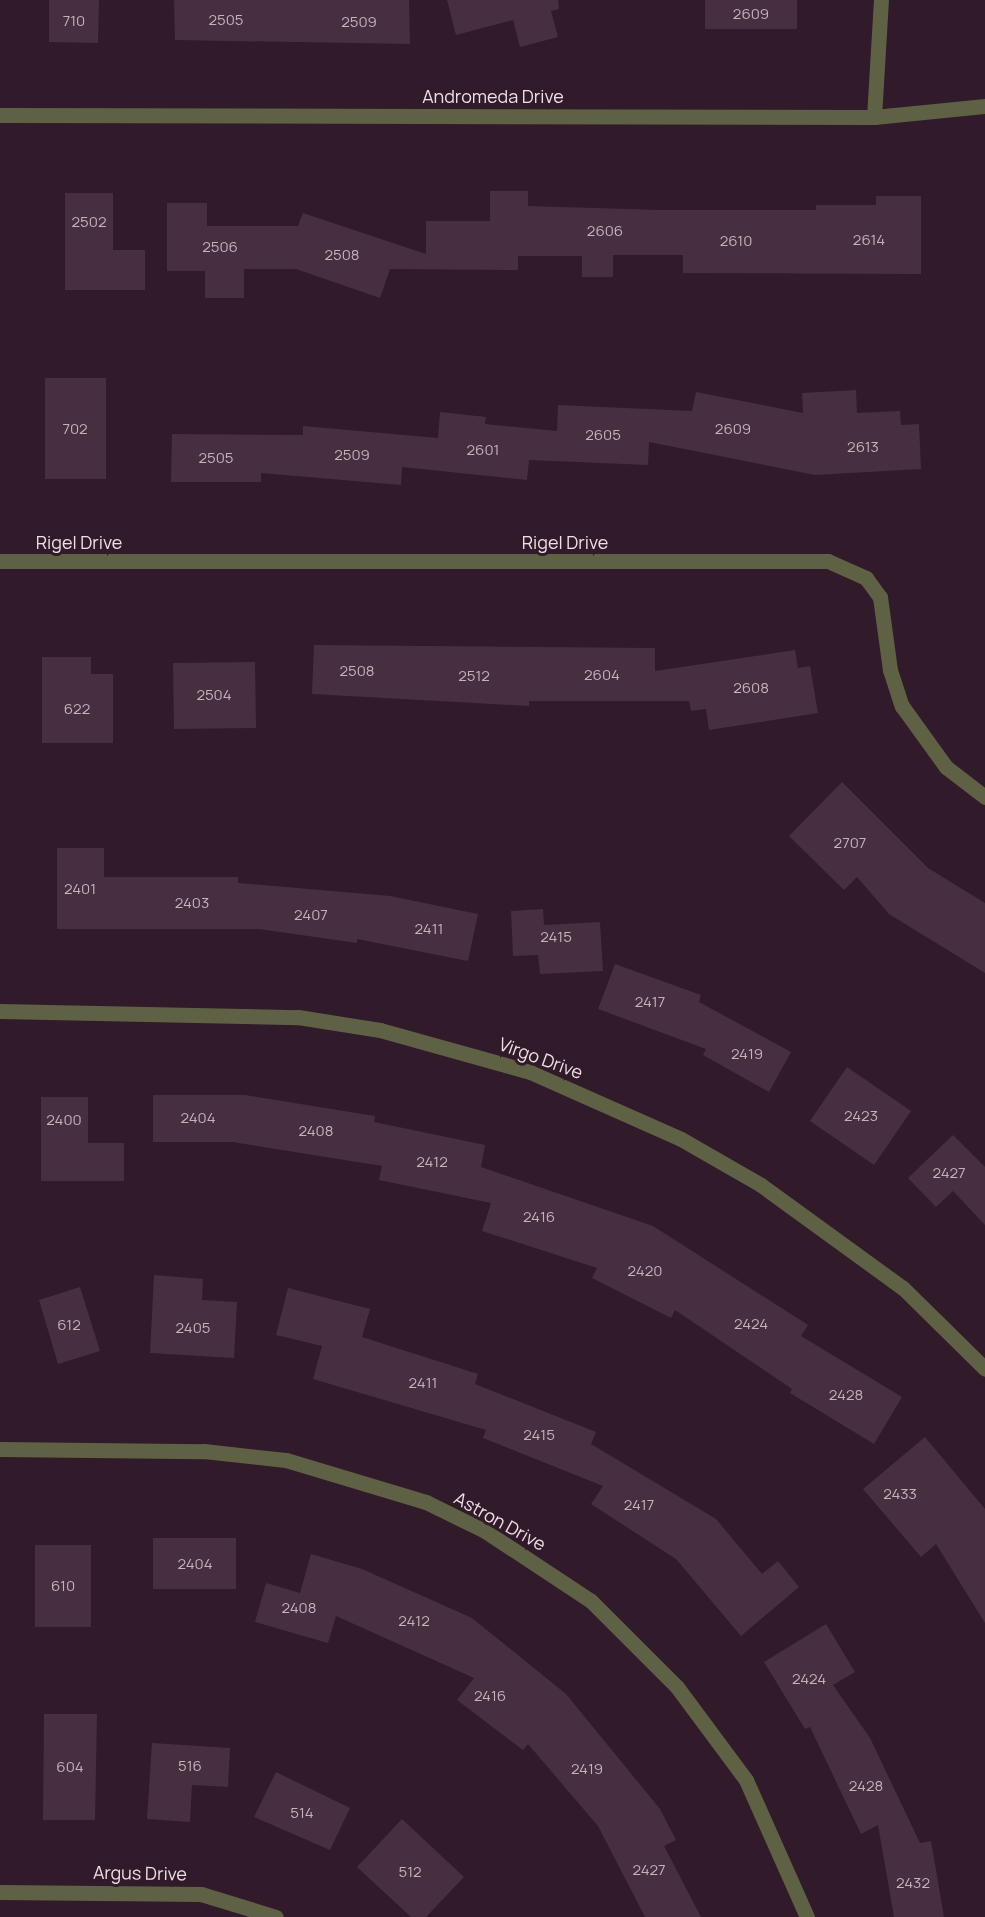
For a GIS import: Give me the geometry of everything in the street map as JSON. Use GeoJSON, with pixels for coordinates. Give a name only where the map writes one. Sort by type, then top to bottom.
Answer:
{"type":"FeatureCollection","features":[{"type":"Feature","properties":{"kind":"street"},"geometry":{"type":"LineString","coordinates":[[874,117],[881,0]]}},
{"type":"Feature","properties":{"kind":"street","name":"Andromeda Drive"},"geometry":{"type":"LineString","coordinates":[[0,115],[874,117],[985,106]]}},
{"type":"Feature","properties":{"kind":"street","name":"Rigel Drive"},"geometry":{"type":"LineString","coordinates":[[0,561],[828,561],[866,579],[880,597],[890,670],[902,706],[946,767],[985,797]]}},
{"type":"Feature","properties":{"kind":"street","name":"Virgo Drive"},"geometry":{"type":"LineString","coordinates":[[0,1011],[298,1017],[380,1030],[530,1072],[681,1139],[761,1185],[903,1288],[985,1368]]}},
{"type":"Feature","properties":{"kind":"street","name":"Astron Drive"},"geometry":{"type":"LineString","coordinates":[[0,1449],[204,1451],[286,1460],[426,1502],[485,1531],[591,1601],[677,1687],[746,1780],[807,1917]]}},
{"type":"Feature","properties":{"kind":"street","name":"Argus Drive"},"geometry":{"type":"LineString","coordinates":[[0,1892],[201,1894],[276,1917]]}},
{"type":"Feature","properties":{"kind":"building"},"geometry":{"type":"Polygon","coordinates":[[[49,0],[99,0],[98,43],[49,42],[49,0]]]}},
{"type":"Feature","properties":{"kind":"building"},"geometry":{"type":"Polygon","coordinates":[[[174,0],[409,0],[410,44],[175,40],[174,0]]]}},
{"type":"Feature","properties":{"kind":"building"},"geometry":{"type":"Polygon","coordinates":[[[447,0],[558,0],[559,9],[551,11],[558,37],[520,47],[513,20],[456,35],[447,0]]]}},
{"type":"Feature","properties":{"kind":"building"},"geometry":{"type":"Polygon","coordinates":[[[705,0],[797,0],[797,29],[705,29],[705,0]]]}},
{"type":"Feature","properties":{"kind":"building"},"geometry":{"type":"Polygon","coordinates":[[[490,191],[528,191],[528,206],[660,210],[816,210],[816,205],[876,205],[876,196],[921,196],[921,274],[683,273],[683,255],[613,255],[613,277],[582,277],[582,256],[518,256],[518,270],[390,269],[380,298],[296,269],[244,269],[244,298],[205,298],[205,271],[167,271],[167,203],[207,203],[207,226],[298,226],[303,213],[426,254],[426,221],[490,221],[490,191]]]}},
{"type":"Feature","properties":{"kind":"building"},"geometry":{"type":"Polygon","coordinates":[[[65,193],[113,193],[113,250],[145,250],[145,290],[65,290],[65,193]]]}},
{"type":"Feature","properties":{"kind":"building"},"geometry":{"type":"Polygon","coordinates":[[[45,378],[106,378],[106,479],[45,479],[45,378]]]}},
{"type":"Feature","properties":{"kind":"building"},"geometry":{"type":"Polygon","coordinates":[[[856,390],[857,413],[900,411],[901,425],[919,424],[921,469],[815,475],[649,442],[648,465],[529,460],[527,480],[402,467],[401,485],[261,473],[261,482],[171,482],[172,434],[303,435],[303,426],[438,438],[440,412],[486,417],[485,424],[557,431],[558,405],[692,411],[696,392],[803,413],[802,393],[856,390]]]}},
{"type":"Feature","properties":{"kind":"building"},"geometry":{"type":"Polygon","coordinates":[[[314,645],[655,648],[655,671],[795,650],[798,668],[810,666],[818,713],[709,730],[706,709],[691,711],[689,701],[529,701],[529,706],[312,694],[314,645]]]}},
{"type":"Feature","properties":{"kind":"building"},"geometry":{"type":"Polygon","coordinates":[[[42,657],[91,657],[91,674],[113,674],[113,743],[42,743],[42,657]]]}},
{"type":"Feature","properties":{"kind":"building"},"geometry":{"type":"Polygon","coordinates":[[[255,662],[256,728],[174,729],[173,663],[255,662]]]}},
{"type":"Feature","properties":{"kind":"building"},"geometry":{"type":"Polygon","coordinates":[[[842,782],[928,868],[985,903],[985,973],[889,914],[857,877],[844,890],[789,836],[842,782]]]}},
{"type":"Feature","properties":{"kind":"building"},"geometry":{"type":"Polygon","coordinates":[[[57,848],[104,848],[104,877],[238,877],[238,883],[390,896],[478,914],[468,961],[357,939],[357,943],[259,929],[57,929],[57,848]]]}},
{"type":"Feature","properties":{"kind":"building"},"geometry":{"type":"Polygon","coordinates":[[[543,909],[544,925],[600,922],[603,971],[540,974],[538,955],[513,956],[511,911],[543,909]]]}},
{"type":"Feature","properties":{"kind":"building"},"geometry":{"type":"Polygon","coordinates":[[[615,964],[701,995],[699,1002],[791,1052],[769,1092],[703,1055],[706,1049],[598,1009],[615,964]]]}},
{"type":"Feature","properties":{"kind":"building"},"geometry":{"type":"Polygon","coordinates":[[[847,1067],[911,1111],[874,1165],[810,1121],[847,1067]]]}},
{"type":"Feature","properties":{"kind":"building"},"geometry":{"type":"Polygon","coordinates":[[[153,1095],[245,1095],[375,1116],[374,1122],[485,1145],[481,1167],[653,1226],[808,1325],[801,1336],[902,1397],[874,1444],[790,1393],[792,1389],[675,1310],[671,1318],[592,1278],[597,1268],[482,1231],[491,1203],[379,1180],[382,1166],[232,1142],[153,1142],[153,1095]]]}},
{"type":"Feature","properties":{"kind":"building"},"geometry":{"type":"Polygon","coordinates":[[[41,1097],[88,1097],[88,1143],[124,1143],[124,1181],[41,1181],[41,1097]]]}},
{"type":"Feature","properties":{"kind":"building"},"geometry":{"type":"Polygon","coordinates":[[[953,1135],[985,1167],[985,1225],[953,1191],[936,1207],[908,1178],[953,1135]]]}},
{"type":"Feature","properties":{"kind":"building"},"geometry":{"type":"Polygon","coordinates":[[[154,1275],[203,1279],[202,1300],[237,1302],[234,1358],[150,1353],[154,1275]]]}},
{"type":"Feature","properties":{"kind":"building"},"geometry":{"type":"Polygon","coordinates":[[[80,1287],[100,1351],[58,1364],[39,1300],[80,1287]]]}},
{"type":"Feature","properties":{"kind":"building"},"geometry":{"type":"Polygon","coordinates":[[[288,1288],[370,1309],[362,1337],[478,1374],[475,1384],[596,1432],[591,1444],[716,1519],[762,1574],[778,1561],[799,1587],[741,1636],[676,1559],[591,1504],[603,1486],[483,1438],[486,1430],[313,1379],[322,1346],[276,1335],[288,1288]]]}},
{"type":"Feature","properties":{"kind":"building"},"geometry":{"type":"Polygon","coordinates":[[[925,1437],[985,1509],[985,1623],[936,1544],[921,1557],[863,1489],[925,1437]]]}},
{"type":"Feature","properties":{"kind":"building"},"geometry":{"type":"Polygon","coordinates":[[[153,1538],[236,1538],[236,1589],[153,1589],[153,1538]]]}},
{"type":"Feature","properties":{"kind":"building"},"geometry":{"type":"Polygon","coordinates":[[[35,1545],[91,1545],[91,1627],[35,1627],[35,1545]]]}},
{"type":"Feature","properties":{"kind":"building"},"geometry":{"type":"Polygon","coordinates":[[[311,1554],[362,1569],[472,1618],[566,1694],[660,1809],[676,1840],[664,1846],[701,1917],[645,1917],[598,1826],[528,1744],[523,1750],[457,1700],[474,1678],[336,1616],[328,1643],[255,1622],[266,1583],[300,1593],[311,1554]]]}},
{"type":"Feature","properties":{"kind":"building"},"geometry":{"type":"Polygon","coordinates":[[[826,1624],[855,1672],[833,1685],[870,1738],[920,1843],[931,1841],[944,1917],[894,1917],[878,1825],[861,1834],[810,1727],[805,1729],[764,1662],[826,1624]]]}},
{"type":"Feature","properties":{"kind":"building"},"geometry":{"type":"Polygon","coordinates":[[[44,1714],[97,1714],[95,1820],[43,1820],[44,1714]]]}},
{"type":"Feature","properties":{"kind":"building"},"geometry":{"type":"Polygon","coordinates":[[[152,1743],[230,1748],[228,1787],[192,1785],[190,1822],[147,1819],[152,1743]]]}},
{"type":"Feature","properties":{"kind":"building"},"geometry":{"type":"Polygon","coordinates":[[[276,1772],[350,1808],[330,1850],[254,1817],[276,1772]]]}},
{"type":"Feature","properties":{"kind":"building"},"geometry":{"type":"Polygon","coordinates":[[[402,1819],[464,1877],[426,1917],[411,1917],[357,1867],[402,1819]]]}}]}
